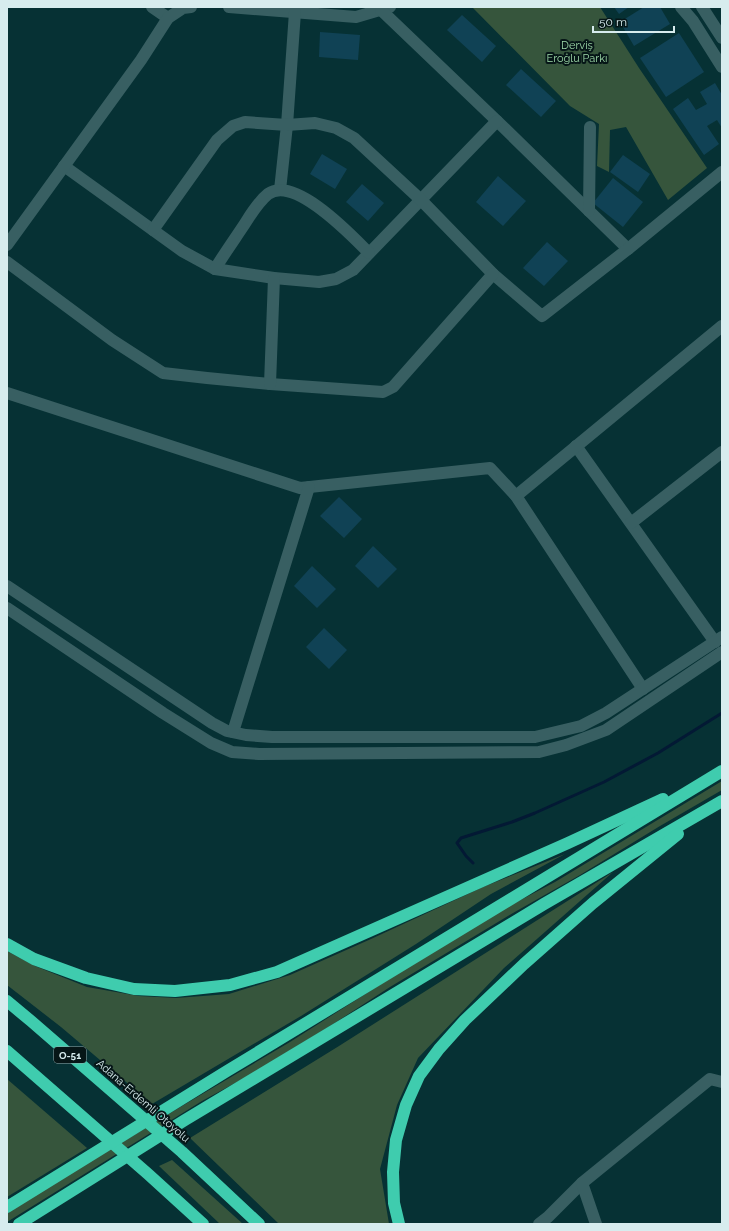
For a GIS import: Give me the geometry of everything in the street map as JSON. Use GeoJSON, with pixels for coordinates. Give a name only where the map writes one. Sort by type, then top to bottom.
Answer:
{"type":"FeatureCollection","features":[{"type":"Feature","properties":{"kind":"highway"},"geometry":{"type":"LineString","coordinates":[[7,1207],[227,1071],[722,771]]}},
{"type":"Feature","properties":{"kind":"highway"},"geometry":{"type":"LineString","coordinates":[[7,944],[34,959],[86,978],[134,988],[176,991],[230,985],[277,972],[706,781]]}},
{"type":"Feature","properties":{"kind":"highway"},"geometry":{"type":"LineString","coordinates":[[19,1224],[185,1120],[544,904],[722,802]]}},
{"type":"Feature","properties":{"kind":"highway"},"geometry":{"type":"LineString","coordinates":[[399,1224],[394,1203],[393,1172],[396,1140],[406,1105],[420,1076],[439,1050],[466,1020],[524,964],[593,903],[668,842],[722,802]]}},
{"type":"Feature","properties":{"kind":"highway","name":"Adana-Erdemli Otoyolu"},"geometry":{"type":"LineString","coordinates":[[7,1001],[182,1152],[259,1224]]}},
{"type":"Feature","properties":{"kind":"highway"},"geometry":{"type":"LineString","coordinates":[[7,1051],[203,1224]]}},
{"type":"Feature","properties":{"kind":"street"},"geometry":{"type":"LineString","coordinates":[[152,7],[168,18]]}},
{"type":"Feature","properties":{"kind":"street"},"geometry":{"type":"LineString","coordinates":[[7,245],[141,60],[168,18],[183,8],[191,7]]}},
{"type":"Feature","properties":{"kind":"street"},"geometry":{"type":"LineString","coordinates":[[230,7],[356,18],[386,9],[497,121],[628,249]]}},
{"type":"Feature","properties":{"kind":"street"},"geometry":{"type":"LineString","coordinates":[[681,7],[693,21],[722,67]]}},
{"type":"Feature","properties":{"kind":"street"},"geometry":{"type":"LineString","coordinates":[[702,7],[722,38]]}},
{"type":"Feature","properties":{"kind":"street"},"geometry":{"type":"LineString","coordinates":[[280,190],[287,124],[295,12]]}},
{"type":"Feature","properties":{"kind":"street"},"geometry":{"type":"LineString","coordinates":[[64,166],[182,252],[215,269],[274,278],[319,282],[336,279],[353,270],[497,121]]}},
{"type":"Feature","properties":{"kind":"street"},"geometry":{"type":"LineString","coordinates":[[153,230],[217,140],[234,126],[245,122],[287,124],[315,123],[336,128],[354,138],[421,200],[493,274],[542,316],[628,249],[722,172]]}},
{"type":"Feature","properties":{"kind":"street"},"geometry":{"type":"LineString","coordinates":[[588,211],[590,127]]}},
{"type":"Feature","properties":{"kind":"street"},"geometry":{"type":"LineString","coordinates":[[215,269],[259,203],[270,193],[280,190],[290,192],[307,199],[337,222],[369,253]]}},
{"type":"Feature","properties":{"kind":"street"},"geometry":{"type":"LineString","coordinates":[[7,262],[112,340],[163,373],[270,384],[383,392],[393,387],[493,274]]}},
{"type":"Feature","properties":{"kind":"street"},"geometry":{"type":"LineString","coordinates":[[270,384],[274,278]]}},
{"type":"Feature","properties":{"kind":"street"},"geometry":{"type":"LineString","coordinates":[[516,496],[722,326]]}},
{"type":"Feature","properties":{"kind":"street"},"geometry":{"type":"LineString","coordinates":[[9,397],[300,488],[490,468],[516,496],[643,689]]}},
{"type":"Feature","properties":{"kind":"street"},"geometry":{"type":"LineString","coordinates":[[7,586],[212,723],[228,731],[246,735],[272,737],[535,737],[582,726],[606,713],[719,639],[631,523],[576,446]]}},
{"type":"Feature","properties":{"kind":"street"},"geometry":{"type":"LineString","coordinates":[[631,523],[722,452]]}},
{"type":"Feature","properties":{"kind":"street"},"geometry":{"type":"LineString","coordinates":[[233,732],[308,487]]}},
{"type":"Feature","properties":{"kind":"street"},"geometry":{"type":"LineString","coordinates":[[7,608],[156,709],[211,743],[232,752],[259,754],[539,752],[566,745],[606,730],[722,652]]}},
{"type":"Feature","properties":{"kind":"street"},"geometry":{"type":"LineString","coordinates":[[539,1224],[582,1183],[710,1079],[722,1082]]}},
{"type":"Feature","properties":{"kind":"street"},"geometry":{"type":"LineString","coordinates":[[582,1183],[596,1224]]}},
{"type":"Feature","properties":{"kind":"green space","name":"Derviş Eroğlu Parkı"},"geometry":{"type":"Polygon","coordinates":[[[472,7],[600,7],[639,68],[707,168],[668,200],[626,127],[610,130],[609,172],[597,166],[599,124],[570,106],[472,7]]]}},
{"type":"Feature","properties":{"kind":"green space"},"geometry":{"type":"Polygon","coordinates":[[[722,781],[722,790],[390,987],[330,1026],[248,1076],[202,1101],[7,1222],[7,1212],[290,1042],[389,979],[511,905],[555,882],[722,781]]]}},
{"type":"Feature","properties":{"kind":"green space"},"geometry":{"type":"Polygon","coordinates":[[[565,854],[491,894],[416,944],[301,1016],[152,1104],[61,1027],[7,985],[7,951],[35,966],[87,987],[139,996],[176,998],[229,994],[290,975],[483,887],[565,854]]]}},
{"type":"Feature","properties":{"kind":"green space"},"geometry":{"type":"Polygon","coordinates":[[[613,872],[504,968],[418,1058],[397,1105],[380,1169],[389,1224],[279,1224],[190,1138],[339,1046],[613,872]]]}},
{"type":"Feature","properties":{"kind":"green space"},"geometry":{"type":"Polygon","coordinates":[[[7,1079],[87,1148],[7,1197],[7,1079]]]}},
{"type":"Feature","properties":{"kind":"green space"},"geometry":{"type":"Polygon","coordinates":[[[172,1160],[243,1224],[220,1224],[159,1166],[172,1160]]]}},
{"type":"Feature","properties":{"kind":"building"},"geometry":{"type":"Polygon","coordinates":[[[614,7],[629,7],[619,14],[614,7]]]}},
{"type":"Feature","properties":{"kind":"building"},"geometry":{"type":"Polygon","coordinates":[[[644,7],[660,7],[670,24],[634,46],[620,22],[644,7]]]}},
{"type":"Feature","properties":{"kind":"building"},"geometry":{"type":"Polygon","coordinates":[[[462,15],[496,46],[482,62],[447,30],[462,15]]]}},
{"type":"Feature","properties":{"kind":"building"},"geometry":{"type":"Polygon","coordinates":[[[320,32],[360,35],[358,60],[319,57],[320,32]]]}},
{"type":"Feature","properties":{"kind":"building"},"geometry":{"type":"Polygon","coordinates":[[[679,33],[704,72],[666,97],[640,58],[679,33]]]}},
{"type":"Feature","properties":{"kind":"building"},"geometry":{"type":"Polygon","coordinates":[[[521,69],[556,101],[541,117],[506,85],[521,69]]]}},
{"type":"Feature","properties":{"kind":"building"},"geometry":{"type":"Polygon","coordinates":[[[715,83],[722,95],[722,128],[717,120],[707,126],[719,144],[704,155],[673,109],[688,98],[696,110],[707,104],[700,92],[715,83]]]}},
{"type":"Feature","properties":{"kind":"building"},"geometry":{"type":"Polygon","coordinates":[[[322,154],[347,169],[335,189],[310,174],[322,154]]]}},
{"type":"Feature","properties":{"kind":"building"},"geometry":{"type":"Polygon","coordinates":[[[623,155],[650,174],[638,192],[610,172],[623,155]]]}},
{"type":"Feature","properties":{"kind":"building"},"geometry":{"type":"Polygon","coordinates":[[[498,176],[526,201],[503,226],[476,202],[498,176]]]}},
{"type":"Feature","properties":{"kind":"building"},"geometry":{"type":"Polygon","coordinates":[[[613,178],[643,202],[623,227],[593,203],[613,178]]]}},
{"type":"Feature","properties":{"kind":"building"},"geometry":{"type":"Polygon","coordinates":[[[362,184],[384,203],[368,221],[346,202],[362,184]]]}},
{"type":"Feature","properties":{"kind":"building"},"geometry":{"type":"Polygon","coordinates":[[[547,242],[568,261],[544,286],[523,268],[547,242]]]}},
{"type":"Feature","properties":{"kind":"building"},"geometry":{"type":"Polygon","coordinates":[[[339,497],[362,519],[344,538],[320,516],[339,497]]]}},
{"type":"Feature","properties":{"kind":"building"},"geometry":{"type":"Polygon","coordinates":[[[373,546],[397,569],[378,588],[355,566],[373,546]]]}},
{"type":"Feature","properties":{"kind":"building"},"geometry":{"type":"Polygon","coordinates":[[[312,566],[336,589],[317,608],[294,586],[312,566]]]}},
{"type":"Feature","properties":{"kind":"building"},"geometry":{"type":"Polygon","coordinates":[[[324,628],[347,650],[329,669],[306,647],[324,628]]]}},
{"type":"Feature","properties":{"kind":"waterway"},"geometry":{"type":"LineString","coordinates":[[473,863],[457,843],[461,838],[535,813],[604,782],[658,753],[722,713]]}}]}
